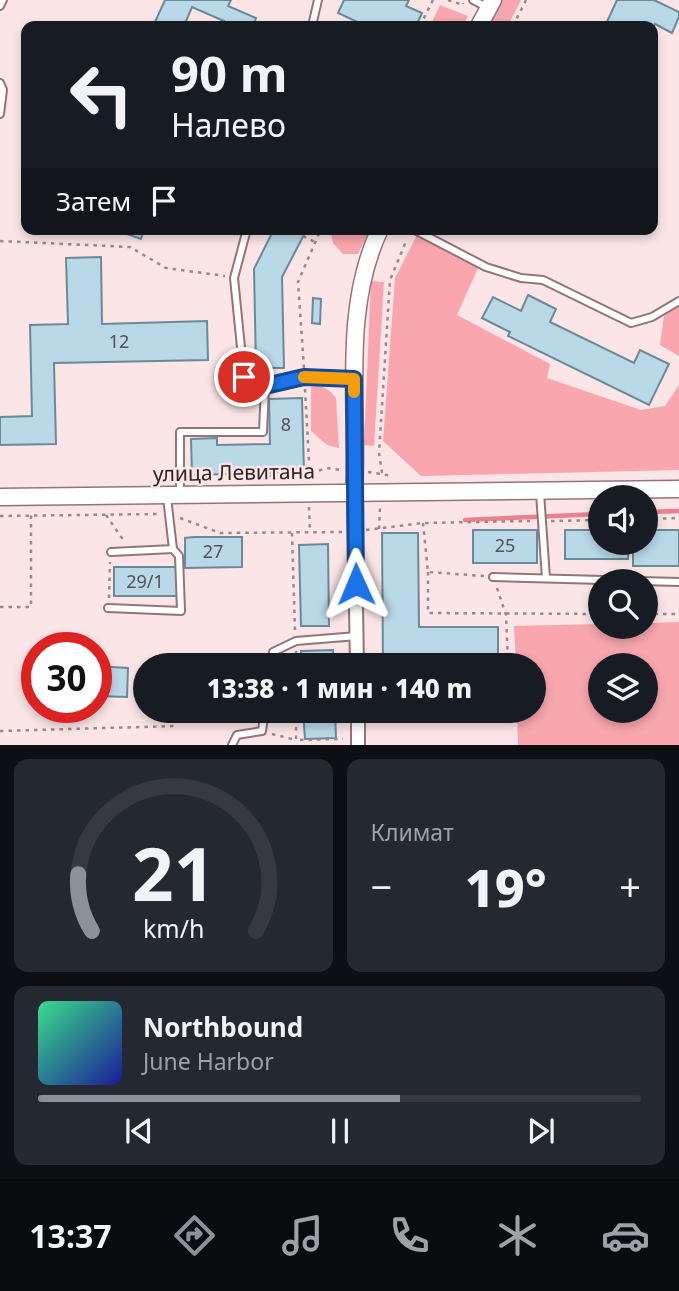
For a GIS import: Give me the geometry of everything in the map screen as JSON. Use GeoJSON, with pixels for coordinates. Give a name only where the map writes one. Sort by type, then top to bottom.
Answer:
{"type":"FeatureCollection","features":[{"type":"Feature","properties":{"kind":"street"},"geometry":{"type":"LineString","coordinates":[[482,21],[491,4]]}},
{"type":"Feature","properties":{"kind":"street"},"geometry":{"type":"LineString","coordinates":[[357,653],[354,379],[357,315],[361,278],[377,235]]}},
{"type":"Feature","properties":{"kind":"street","name":"улица Левитана"},"geometry":{"type":"LineString","coordinates":[[0,497],[679,489]]}},
{"type":"Feature","properties":{"kind":"street"},"geometry":{"type":"LineString","coordinates":[[358,723],[358,742]]}},
{"type":"Feature","properties":{"kind":"lane"},"geometry":{"type":"LineString","coordinates":[[0,6],[3,0]]}},
{"type":"Feature","properties":{"kind":"lane"},"geometry":{"type":"LineString","coordinates":[[313,21],[318,0]]}},
{"type":"Feature","properties":{"kind":"lane"},"geometry":{"type":"LineString","coordinates":[[473,0],[491,4]]}},
{"type":"Feature","properties":{"kind":"lane"},"geometry":{"type":"LineString","coordinates":[[0,83],[3,90],[0,114]]}},
{"type":"Feature","properties":{"kind":"lane"},"geometry":{"type":"LineString","coordinates":[[245,235],[234,278],[244,377],[265,386],[304,377],[354,379]]}},
{"type":"Feature","properties":{"kind":"lane"},"geometry":{"type":"LineString","coordinates":[[424,235],[486,267],[521,278],[543,280],[631,323],[652,317],[679,301]]}},
{"type":"Feature","properties":{"kind":"lane"},"geometry":{"type":"LineString","coordinates":[[108,608],[181,611],[179,556],[173,549],[173,495],[180,432],[263,432],[265,386]]}},
{"type":"Feature","properties":{"kind":"lane"},"geometry":{"type":"LineString","coordinates":[[539,491],[544,521],[546,578]]}},
{"type":"Feature","properties":{"kind":"lane"},"geometry":{"type":"LineString","coordinates":[[111,552],[173,549]]}},
{"type":"Feature","properties":{"kind":"lane"},"geometry":{"type":"LineString","coordinates":[[493,577],[679,582]]}},
{"type":"Feature","properties":{"kind":"lane"},"geometry":{"type":"LineString","coordinates":[[273,653],[296,640],[357,636]]}},
{"type":"Feature","properties":{"kind":"lane"},"geometry":{"type":"LineString","coordinates":[[232,745],[237,735],[262,731],[263,723]]}},
{"type":"Feature","properties":{"kind":"path"},"geometry":{"type":"LineString","coordinates":[[422,21],[433,0]]}},
{"type":"Feature","properties":{"kind":"path"},"geometry":{"type":"LineString","coordinates":[[448,0],[463,5],[464,0]]}},
{"type":"Feature","properties":{"kind":"path"},"geometry":{"type":"LineString","coordinates":[[516,21],[526,0]]}},
{"type":"Feature","properties":{"kind":"path"},"geometry":{"type":"LineString","coordinates":[[303,236],[315,242],[318,235]]}},
{"type":"Feature","properties":{"kind":"path"},"geometry":{"type":"LineString","coordinates":[[379,529],[382,473],[379,453],[390,280],[409,235]]}},
{"type":"Feature","properties":{"kind":"path"},"geometry":{"type":"LineString","coordinates":[[0,241],[130,247],[166,268],[234,278]]}},
{"type":"Feature","properties":{"kind":"path"},"geometry":{"type":"LineString","coordinates":[[0,607],[30,607],[32,496]]}},
{"type":"Feature","properties":{"kind":"path"},"geometry":{"type":"LineString","coordinates":[[106,515],[131,551]]}},
{"type":"Feature","properties":{"kind":"path"},"geometry":{"type":"LineString","coordinates":[[658,519],[679,518]]}},
{"type":"Feature","properties":{"kind":"path"},"geometry":{"type":"LineString","coordinates":[[355,532],[423,523],[588,520]]}},
{"type":"Feature","properties":{"kind":"path"},"geometry":{"type":"LineString","coordinates":[[423,523],[428,572],[428,613],[588,614]]}},
{"type":"Feature","properties":{"kind":"path"},"geometry":{"type":"LineString","coordinates":[[292,533],[296,653]]}},
{"type":"Feature","properties":{"kind":"path"},"geometry":{"type":"LineString","coordinates":[[108,608],[111,552]]}},
{"type":"Feature","properties":{"kind":"path"},"geometry":{"type":"LineString","coordinates":[[428,572],[493,577],[506,615],[508,653]]}},
{"type":"Feature","properties":{"kind":"path"},"geometry":{"type":"LineString","coordinates":[[658,614],[679,614]]}},
{"type":"Feature","properties":{"kind":"path"},"geometry":{"type":"LineString","coordinates":[[296,723],[296,740]]}},
{"type":"Feature","properties":{"kind":"path"},"geometry":{"type":"LineString","coordinates":[[0,731],[176,726]]}},
{"type":"Feature","properties":{"kind":"path"},"geometry":{"type":"LineString","coordinates":[[262,731],[296,740],[358,742]]}},
{"type":"Feature","properties":{"kind":"shaded area"},"geometry":{"type":"Polygon","coordinates":[[[499,0],[521,0],[510,21],[488,21],[499,0]]]}},
{"type":"Feature","properties":{"kind":"shaded area"},"geometry":{"type":"Polygon","coordinates":[[[440,5],[468,16],[466,21],[432,21],[440,5]]]}},
{"type":"Feature","properties":{"kind":"shaded area"},"geometry":{"type":"Polygon","coordinates":[[[331,235],[367,235],[358,254],[343,254],[333,243],[331,235]]]}},
{"type":"Feature","properties":{"kind":"shaded area"},"geometry":{"type":"Polygon","coordinates":[[[417,235],[478,268],[457,315],[550,364],[547,378],[641,410],[665,406],[679,385],[679,470],[421,476],[383,441],[395,278],[417,235]]]}},
{"type":"Feature","properties":{"kind":"shaded area"},"geometry":{"type":"Polygon","coordinates":[[[371,281],[384,282],[374,446],[364,445],[371,281]]]}},
{"type":"Feature","properties":{"kind":"shaded area"},"geometry":{"type":"Polygon","coordinates":[[[679,305],[679,356],[660,345],[664,316],[679,305]]]}},
{"type":"Feature","properties":{"kind":"shaded area"},"geometry":{"type":"Polygon","coordinates":[[[319,385],[336,398],[339,448],[327,445],[311,431],[311,387],[319,385]]]}},
{"type":"Feature","properties":{"kind":"shaded area"},"geometry":{"type":"Polygon","coordinates":[[[679,622],[679,745],[518,745],[517,723],[546,723],[546,653],[515,653],[514,626],[588,624],[588,639],[658,639],[658,623],[679,622]]]}},
{"type":"Feature","properties":{"kind":"building"},"geometry":{"type":"Polygon","coordinates":[[[165,0],[231,0],[228,6],[256,18],[255,21],[224,21],[192,7],[186,21],[155,21],[165,0]]]}},
{"type":"Feature","properties":{"kind":"building"},"geometry":{"type":"Polygon","coordinates":[[[344,0],[409,0],[406,6],[422,13],[418,21],[355,21],[338,13],[344,0]]]}},
{"type":"Feature","properties":{"kind":"building"},"geometry":{"type":"Polygon","coordinates":[[[617,0],[654,0],[679,12],[672,33],[658,26],[658,21],[607,21],[617,0]]]}},
{"type":"Feature","properties":{"kind":"building"},"geometry":{"type":"Polygon","coordinates":[[[271,235],[304,235],[282,277],[284,368],[256,368],[254,269],[271,235]]]}},
{"type":"Feature","properties":{"kind":"building"},"geometry":{"type":"Polygon","coordinates":[[[101,257],[102,324],[207,321],[208,360],[54,363],[56,444],[0,445],[0,417],[32,416],[30,325],[68,324],[66,258],[101,257]]]}},
{"type":"Feature","properties":{"kind":"building"},"geometry":{"type":"Polygon","coordinates":[[[528,295],[556,309],[550,322],[634,363],[640,350],[669,364],[649,405],[508,336],[510,332],[482,318],[493,297],[521,311],[528,295]]]}},
{"type":"Feature","properties":{"kind":"building"},"geometry":{"type":"Polygon","coordinates":[[[313,298],[321,299],[320,324],[312,323],[313,298]]]}},
{"type":"Feature","properties":{"kind":"building"},"geometry":{"type":"Polygon","coordinates":[[[302,398],[304,472],[192,475],[191,439],[217,438],[217,445],[270,444],[269,399],[302,398]]]}},
{"type":"Feature","properties":{"kind":"building"},"geometry":{"type":"Polygon","coordinates":[[[473,530],[537,530],[537,563],[473,563],[473,530]]]}},
{"type":"Feature","properties":{"kind":"building"},"geometry":{"type":"Polygon","coordinates":[[[565,530],[588,530],[588,555],[628,555],[628,559],[565,559],[565,530]]]}},
{"type":"Feature","properties":{"kind":"building"},"geometry":{"type":"Polygon","coordinates":[[[658,530],[679,530],[679,566],[633,566],[633,555],[658,555],[658,530]]]}},
{"type":"Feature","properties":{"kind":"building"},"geometry":{"type":"Polygon","coordinates":[[[382,533],[418,533],[419,627],[498,627],[498,653],[383,653],[382,533]]]}},
{"type":"Feature","properties":{"kind":"building"},"geometry":{"type":"Polygon","coordinates":[[[242,537],[242,567],[185,568],[185,538],[242,537]]]}},
{"type":"Feature","properties":{"kind":"building"},"geometry":{"type":"Polygon","coordinates":[[[328,544],[329,626],[301,626],[299,545],[328,544]]]}},
{"type":"Feature","properties":{"kind":"building"},"geometry":{"type":"Polygon","coordinates":[[[114,567],[177,567],[177,596],[114,596],[114,567]]]}},
{"type":"Feature","properties":{"kind":"building"},"geometry":{"type":"Polygon","coordinates":[[[333,650],[333,653],[301,653],[333,650]]]}},
{"type":"Feature","properties":{"kind":"building"},"geometry":{"type":"Polygon","coordinates":[[[112,667],[128,668],[127,697],[112,697],[112,667]]]}},
{"type":"Feature","properties":{"kind":"building"},"geometry":{"type":"Polygon","coordinates":[[[304,723],[335,723],[336,738],[305,739],[304,723]]]}},
{"type":"Feature","properties":{"kind":"waterway"},"geometry":{"type":"LineString","coordinates":[[658,512],[679,511]]}},
{"type":"Feature","properties":{"kind":"waterway"},"geometry":{"type":"LineString","coordinates":[[465,520],[588,515]]}},
{"type":"Feature","properties":{"kind":"slow traffic"},"geometry":{"type":"LineString","coordinates":[[304,377],[354,379],[354,392]]}},
{"type":"Feature","properties":{"kind":"route"},"geometry":{"type":"LineString","coordinates":[[244,377],[265,386],[304,377],[354,379],[356,584]]}}]}
